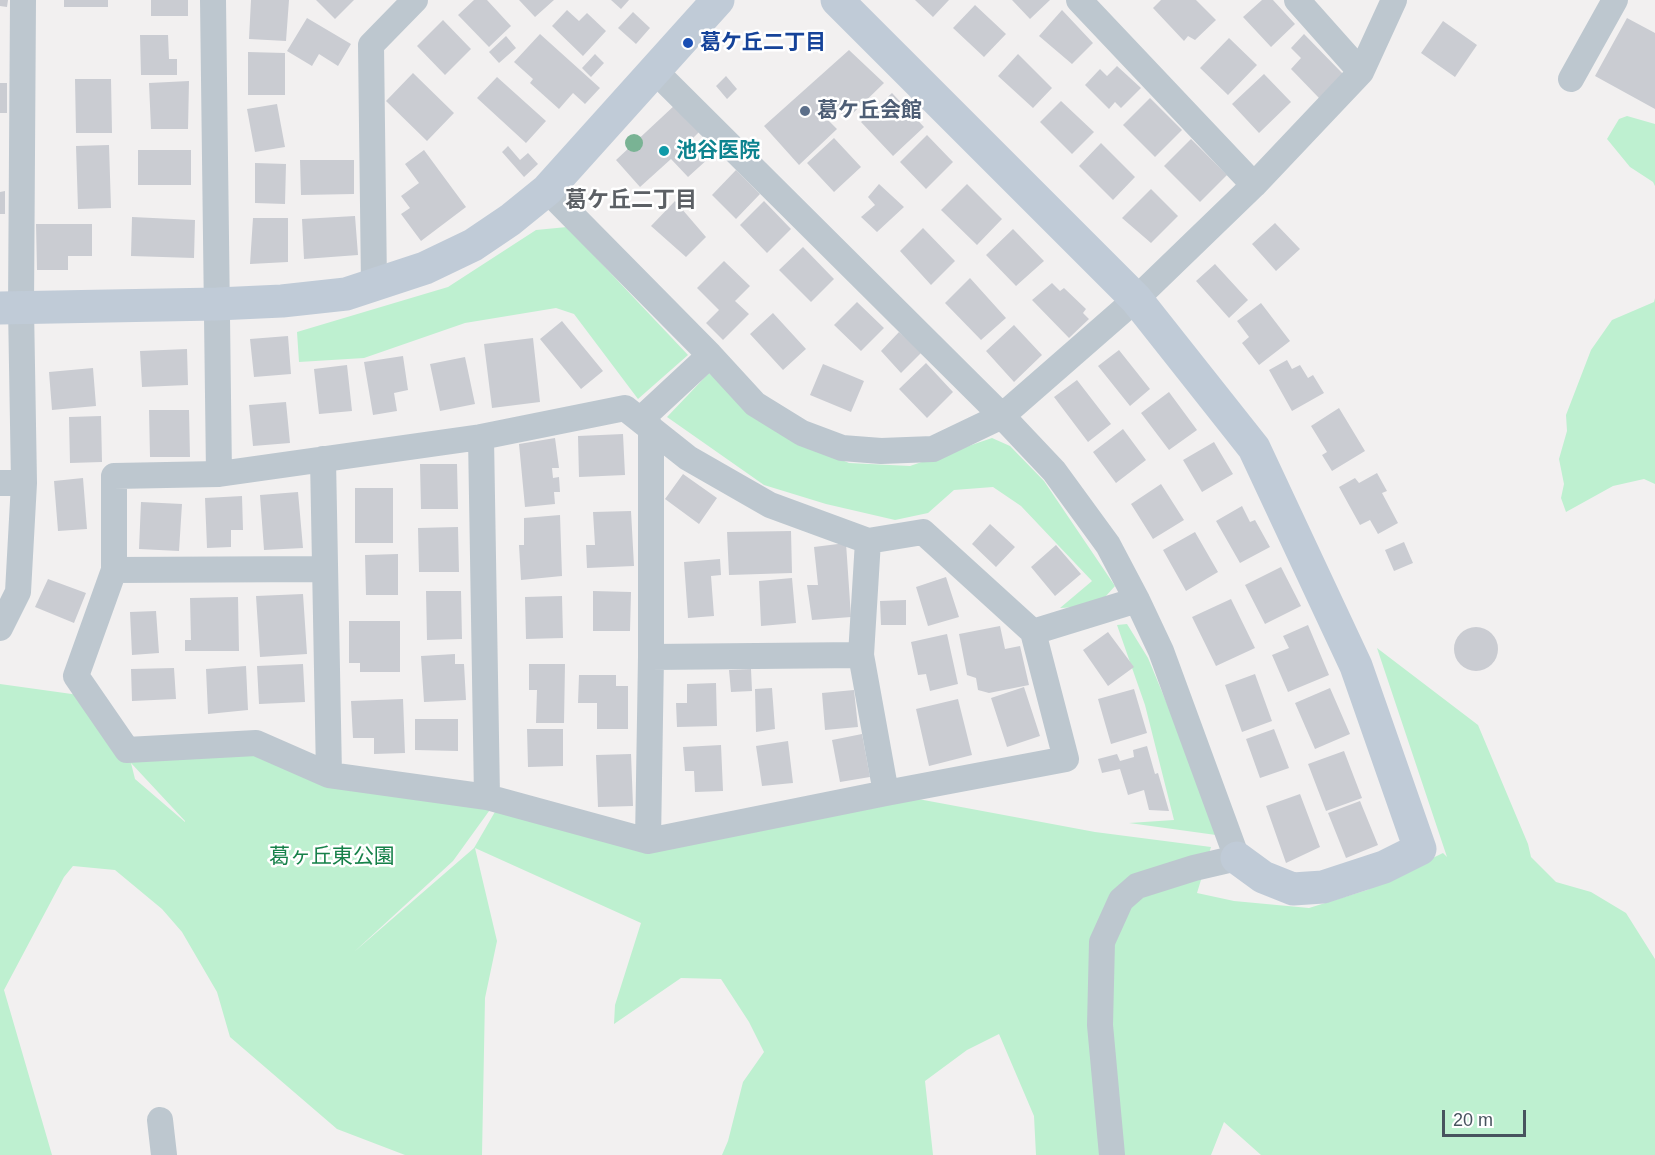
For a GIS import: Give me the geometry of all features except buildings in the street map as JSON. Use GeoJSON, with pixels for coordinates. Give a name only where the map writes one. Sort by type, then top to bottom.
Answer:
{"type":"FeatureCollection","features":[{"type":"Feature","properties":{"kind":"street"},"geometry":{"type":"LineString","coordinates":[[0,628],[18,592],[12,483],[10,308],[23,0]]}},
{"type":"Feature","properties":{"kind":"street"},"geometry":{"type":"LineString","coordinates":[[213,0],[219,474]]}},
{"type":"Feature","properties":{"kind":"street"},"geometry":{"type":"LineString","coordinates":[[374,285],[371,45],[415,0]]}},
{"type":"Feature","properties":{"kind":"street"},"geometry":{"type":"LineString","coordinates":[[10,308],[282,301],[346,294],[425,268],[473,245],[510,220],[547,190],[718,0]]}},
{"type":"Feature","properties":{"kind":"street"},"geometry":{"type":"LineString","coordinates":[[654,70],[1002,416],[1054,471],[1108,545],[1137,600],[1161,651],[1237,858],[1263,877],[1293,888],[1303,888],[1323,887],[1364,874],[1420,849],[1356,666],[1254,448],[1136,299],[837,0]]}},
{"type":"Feature","properties":{"kind":"street"},"geometry":{"type":"LineString","coordinates":[[1079,0],[1254,185]]}},
{"type":"Feature","properties":{"kind":"street"},"geometry":{"type":"LineString","coordinates":[[1297,0],[1361,72]]}},
{"type":"Feature","properties":{"kind":"street"},"geometry":{"type":"LineString","coordinates":[[547,190],[710,355],[755,404],[802,433],[842,448],[881,451],[933,448],[1002,416],[1136,299],[1254,185],[1361,72],[1394,0]]}},
{"type":"Feature","properties":{"kind":"street"},"geometry":{"type":"LineString","coordinates":[[1571,80],[1615,0]]}},
{"type":"Feature","properties":{"kind":"street"},"geometry":{"type":"LineString","coordinates":[[648,841],[651,657],[645,424],[710,355]]}},
{"type":"Feature","properties":{"kind":"street"},"geometry":{"type":"LineString","coordinates":[[625,408],[688,458],[770,505],[868,541],[922,532],[1033,632],[1066,759],[648,841],[487,797],[329,775],[256,743],[127,750],[76,676],[114,570],[114,476],[219,474],[323,459],[481,437],[625,408]]}},
{"type":"Feature","properties":{"kind":"street"},"geometry":{"type":"LineString","coordinates":[[481,437],[487,797]]}},
{"type":"Feature","properties":{"kind":"street"},"geometry":{"type":"LineString","coordinates":[[323,459],[329,775]]}},
{"type":"Feature","properties":{"kind":"street"},"geometry":{"type":"LineString","coordinates":[[868,541],[861,655],[886,793]]}},
{"type":"Feature","properties":{"kind":"street"},"geometry":{"type":"LineString","coordinates":[[114,570],[324,569]]}},
{"type":"Feature","properties":{"kind":"street"},"geometry":{"type":"LineString","coordinates":[[1033,632],[1137,600]]}},
{"type":"Feature","properties":{"kind":"street"},"geometry":{"type":"LineString","coordinates":[[651,657],[861,655]]}},
{"type":"Feature","properties":{"kind":"street"},"geometry":{"type":"LineString","coordinates":[[1112,1155],[1100,1025],[1102,942],[1121,900],[1137,886],[1194,868],[1237,858]]}},
{"type":"Feature","properties":{"kind":"street"},"geometry":{"type":"LineString","coordinates":[[160,1120],[164,1155]]}},
{"type":"Feature","properties":{"kind":"green space"},"geometry":{"type":"Polygon","coordinates":[[[1627,116],[1655,124],[1655,186],[1653,182],[1630,167],[1607,139],[1619,119],[1627,116]]]}},
{"type":"Feature","properties":{"kind":"green space"},"geometry":{"type":"Polygon","coordinates":[[[567,227],[688,355],[638,399],[574,314],[556,308],[465,323],[364,358],[299,362],[297,332],[448,287],[536,230],[567,227]]]}},
{"type":"Feature","properties":{"kind":"green space"},"geometry":{"type":"Polygon","coordinates":[[[1655,298],[1655,484],[1644,479],[1613,486],[1566,512],[1561,498],[1564,484],[1559,459],[1567,431],[1566,415],[1591,350],[1612,320],[1654,302],[1655,298]]]}},
{"type":"Feature","properties":{"kind":"green space"},"geometry":{"type":"Polygon","coordinates":[[[709,373],[778,433],[849,463],[910,466],[992,438],[1010,446],[1044,481],[1115,586],[1097,606],[1060,608],[1092,581],[1021,506],[993,487],[954,490],[928,513],[895,520],[826,504],[764,485],[667,417],[709,373]]]}},
{"type":"Feature","properties":{"kind":"green space"},"geometry":{"type":"Polygon","coordinates":[[[1127,624],[1148,658],[1214,817],[1216,835],[1129,823],[1174,820],[1145,705],[1117,625],[1127,624]]]}},
{"type":"Feature","properties":{"kind":"green space","name":"葛ヶ丘東公園"},"geometry":{"type":"Polygon","coordinates":[[[1377,648],[1478,725],[1528,844],[1531,857],[1556,882],[1591,892],[1626,913],[1655,959],[1655,1155],[1261,1155],[1224,1122],[1211,1155],[1036,1155],[1034,1116],[999,1034],[967,1050],[925,1081],[933,1155],[722,1155],[728,1141],[743,1082],[764,1052],[749,1022],[721,979],[681,978],[614,1024],[615,1005],[641,923],[475,848],[497,941],[485,998],[482,1155],[405,1155],[337,1129],[230,1037],[217,992],[182,932],[162,909],[115,870],[73,866],[64,877],[4,990],[52,1155],[0,1155],[0,684],[79,695],[130,762],[256,743],[362,780],[497,800],[453,861],[354,952],[474,848],[496,810],[656,848],[886,793],[1095,832],[1211,847],[1197,893],[1234,901],[1309,908],[1367,890],[1443,853],[1447,857],[1377,648]],[[131,763],[135,779],[185,821],[131,763]]]}},
{"type":"Feature","properties":{"kind":"place","name":"葛ケ丘二丁目"},"geometry":{"type":"Point","coordinates":[688,43]}},
{"type":"Feature","properties":{"kind":"place","name":"葛ケ丘会館"},"geometry":{"type":"Point","coordinates":[805,111]}},
{"type":"Feature","properties":{"kind":"place","name":"池谷医院"},"geometry":{"type":"Point","coordinates":[664,151]}},
{"type":"Feature","properties":{"kind":"district","name":"葛ケ丘二丁目"},"geometry":{"type":"Point","coordinates":[631,201]}}]}
